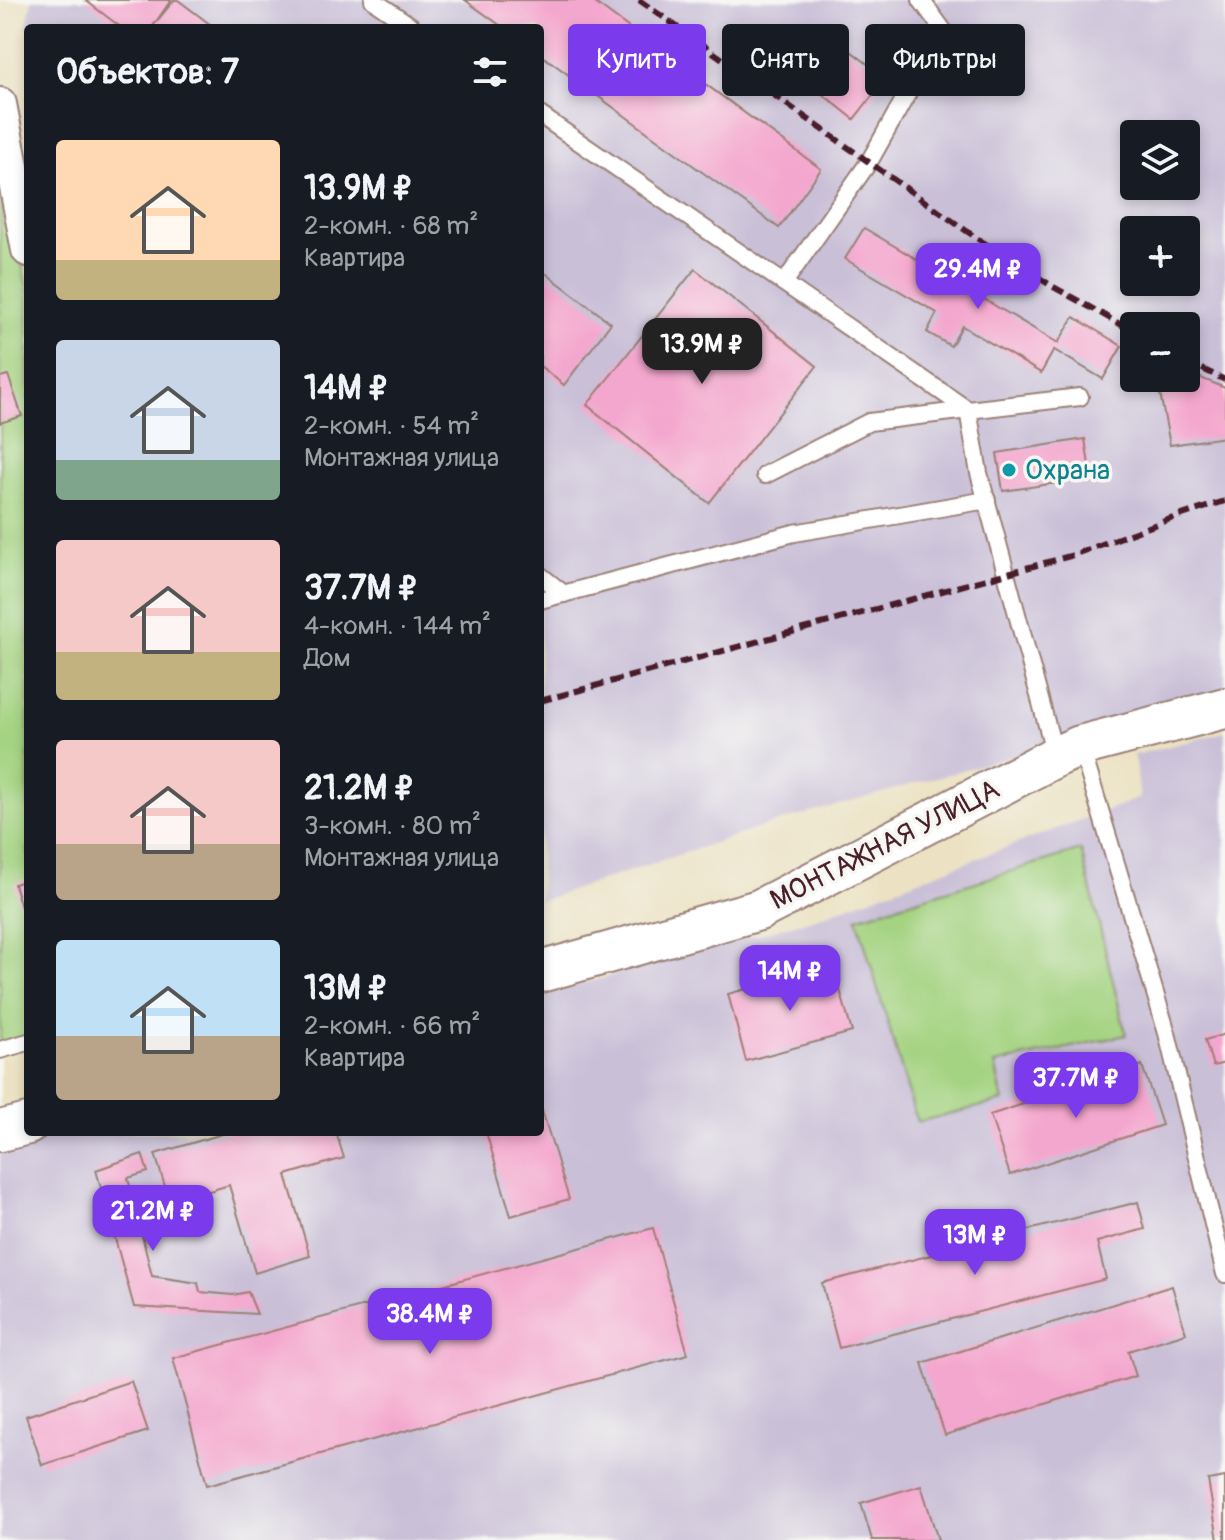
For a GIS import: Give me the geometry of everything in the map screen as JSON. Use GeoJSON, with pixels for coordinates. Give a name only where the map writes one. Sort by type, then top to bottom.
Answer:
{"type":"FeatureCollection","features":[{"type":"Feature","properties":{"kind":"street"},"geometry":{"type":"LineString","coordinates":[[0,104],[24,229]]}},
{"type":"Feature","properties":{"kind":"street","name":"МОНТАЖНАЯ УЛИЦА"},"geometry":{"type":"LineString","coordinates":[[544,971],[759,910],[1068,751],[1225,708]]}},
{"type":"Feature","properties":{"kind":"street"},"geometry":{"type":"LineString","coordinates":[[0,1131],[24,1125]]}},
{"type":"Feature","properties":{"kind":"lane"},"geometry":{"type":"LineString","coordinates":[[373,0],[408,24]]}},
{"type":"Feature","properties":{"kind":"lane"},"geometry":{"type":"LineString","coordinates":[[784,283],[869,162],[943,30],[921,0]]}},
{"type":"Feature","properties":{"kind":"lane"},"geometry":{"type":"LineString","coordinates":[[544,118],[968,410],[987,500],[1068,751],[1167,1033],[1225,1274]]}},
{"type":"Feature","properties":{"kind":"lane"},"geometry":{"type":"LineString","coordinates":[[765,475],[869,422],[1080,397]]}},
{"type":"Feature","properties":{"kind":"lane"},"geometry":{"type":"LineString","coordinates":[[544,599],[794,533],[987,500]]}},
{"type":"Feature","properties":{"kind":"lane"},"geometry":{"type":"LineString","coordinates":[[544,578],[564,594]]}},
{"type":"Feature","properties":{"kind":"lane"},"geometry":{"type":"LineString","coordinates":[[0,1050],[24,1043]]}},
{"type":"Feature","properties":{"kind":"shaded area"},"geometry":{"type":"Polygon","coordinates":[[[32,0],[1225,0],[1225,696],[771,824],[544,900],[544,24],[27,24],[32,0]]]}},
{"type":"Feature","properties":{"kind":"shaded area"},"geometry":{"type":"Polygon","coordinates":[[[1225,732],[1225,1540],[0,1540],[0,1148],[44,1136],[544,1136],[544,995],[816,918],[1140,798],[1134,755],[1225,732]]]}},
{"type":"Feature","properties":{"kind":"green space"},"geometry":{"type":"Polygon","coordinates":[[[0,152],[24,272],[24,1045],[0,1052],[0,152]]]}},
{"type":"Feature","properties":{"kind":"green space"},"geometry":{"type":"Polygon","coordinates":[[[1081,850],[1126,1035],[995,1064],[1003,1101],[917,1122],[857,918],[1081,850]]]}},
{"type":"Feature","properties":{"kind":"building"},"geometry":{"type":"Polygon","coordinates":[[[85,0],[171,0],[154,24],[117,24],[85,0]]]}},
{"type":"Feature","properties":{"kind":"building"},"geometry":{"type":"Polygon","coordinates":[[[174,0],[210,24],[155,24],[174,0]]]}},
{"type":"Feature","properties":{"kind":"building"},"geometry":{"type":"Polygon","coordinates":[[[465,0],[591,0],[624,24],[568,24],[568,74],[544,57],[544,24],[498,24],[465,0]]]}},
{"type":"Feature","properties":{"kind":"building"},"geometry":{"type":"Polygon","coordinates":[[[849,50],[865,62],[865,96],[872,96],[854,119],[825,96],[849,96],[849,50]]]}},
{"type":"Feature","properties":{"kind":"building"},"geometry":{"type":"Polygon","coordinates":[[[706,84],[821,169],[779,228],[598,96],[706,96],[706,84]]]}},
{"type":"Feature","properties":{"kind":"building"},"geometry":{"type":"Polygon","coordinates":[[[864,228],[1058,343],[1074,317],[1120,345],[1120,349],[1103,379],[1054,350],[1041,373],[962,326],[951,346],[927,332],[937,313],[845,259],[864,228]]]}},
{"type":"Feature","properties":{"kind":"building"},"geometry":{"type":"Polygon","coordinates":[[[695,269],[817,366],[709,503],[587,405],[695,269]]]}},
{"type":"Feature","properties":{"kind":"building"},"geometry":{"type":"Polygon","coordinates":[[[544,272],[611,323],[564,385],[544,369],[544,272]]]}},
{"type":"Feature","properties":{"kind":"building"},"geometry":{"type":"Polygon","coordinates":[[[8,375],[22,416],[0,423],[0,377],[8,375]]]}},
{"type":"Feature","properties":{"kind":"building"},"geometry":{"type":"Polygon","coordinates":[[[1200,378],[1225,388],[1225,437],[1170,445],[1160,392],[1200,392],[1200,378]]]}},
{"type":"Feature","properties":{"kind":"building"},"geometry":{"type":"Polygon","coordinates":[[[1085,439],[1091,478],[1003,491],[997,453],[1085,439]]]}},
{"type":"Feature","properties":{"kind":"building"},"geometry":{"type":"Polygon","coordinates":[[[24,880],[24,917],[14,884],[24,880]]]}},
{"type":"Feature","properties":{"kind":"building"},"geometry":{"type":"Polygon","coordinates":[[[833,965],[852,1032],[746,1061],[728,994],[833,965]]]}},
{"type":"Feature","properties":{"kind":"building"},"geometry":{"type":"Polygon","coordinates":[[[1225,1034],[1225,1063],[1213,1066],[1205,1040],[1225,1034]]]}},
{"type":"Feature","properties":{"kind":"building"},"geometry":{"type":"Polygon","coordinates":[[[1142,1065],[1162,1125],[1010,1175],[990,1115],[1142,1065]]]}},
{"type":"Feature","properties":{"kind":"building"},"geometry":{"type":"Polygon","coordinates":[[[544,1117],[569,1199],[511,1216],[487,1136],[544,1136],[544,1117]]]}},
{"type":"Feature","properties":{"kind":"building"},"geometry":{"type":"Polygon","coordinates":[[[216,1136],[337,1136],[344,1158],[286,1175],[310,1256],[255,1273],[229,1185],[170,1203],[155,1154],[216,1136]]]}},
{"type":"Feature","properties":{"kind":"building"},"geometry":{"type":"Polygon","coordinates":[[[142,1154],[148,1172],[128,1178],[152,1276],[198,1283],[200,1292],[233,1295],[248,1292],[257,1314],[134,1307],[96,1170],[142,1154]]]}},
{"type":"Feature","properties":{"kind":"building"},"geometry":{"type":"Polygon","coordinates":[[[1138,1202],[1145,1229],[1097,1242],[1106,1279],[839,1348],[822,1283],[1138,1202]]]}},
{"type":"Feature","properties":{"kind":"building"},"geometry":{"type":"Polygon","coordinates":[[[653,1228],[688,1354],[207,1485],[173,1358],[653,1228]]]}},
{"type":"Feature","properties":{"kind":"building"},"geometry":{"type":"Polygon","coordinates":[[[1172,1286],[1186,1333],[1128,1351],[1136,1376],[945,1435],[922,1363],[1172,1286]]]}},
{"type":"Feature","properties":{"kind":"building"},"geometry":{"type":"Polygon","coordinates":[[[131,1381],[148,1431],[42,1465],[26,1416],[131,1381]]]}},
{"type":"Feature","properties":{"kind":"building"},"geometry":{"type":"Polygon","coordinates":[[[1225,1477],[1225,1540],[1218,1540],[1208,1480],[1225,1477]]]}},
{"type":"Feature","properties":{"kind":"building"},"geometry":{"type":"Polygon","coordinates":[[[921,1485],[938,1540],[872,1540],[861,1503],[921,1485]]]}},
{"type":"Feature","properties":{"kind":"railway"},"geometry":{"type":"LineString","coordinates":[[639,0],[978,239],[1120,324]]}},
{"type":"Feature","properties":{"kind":"railway"},"geometry":{"type":"LineString","coordinates":[[1200,368],[1225,380]]}},
{"type":"Feature","properties":{"kind":"railway"},"geometry":{"type":"LineString","coordinates":[[544,700],[1070,556],[1225,501]]}},
{"type":"Feature","properties":{"kind":"place","name":"Охрана"},"geometry":{"type":"Point","coordinates":[1009,470]}}]}
